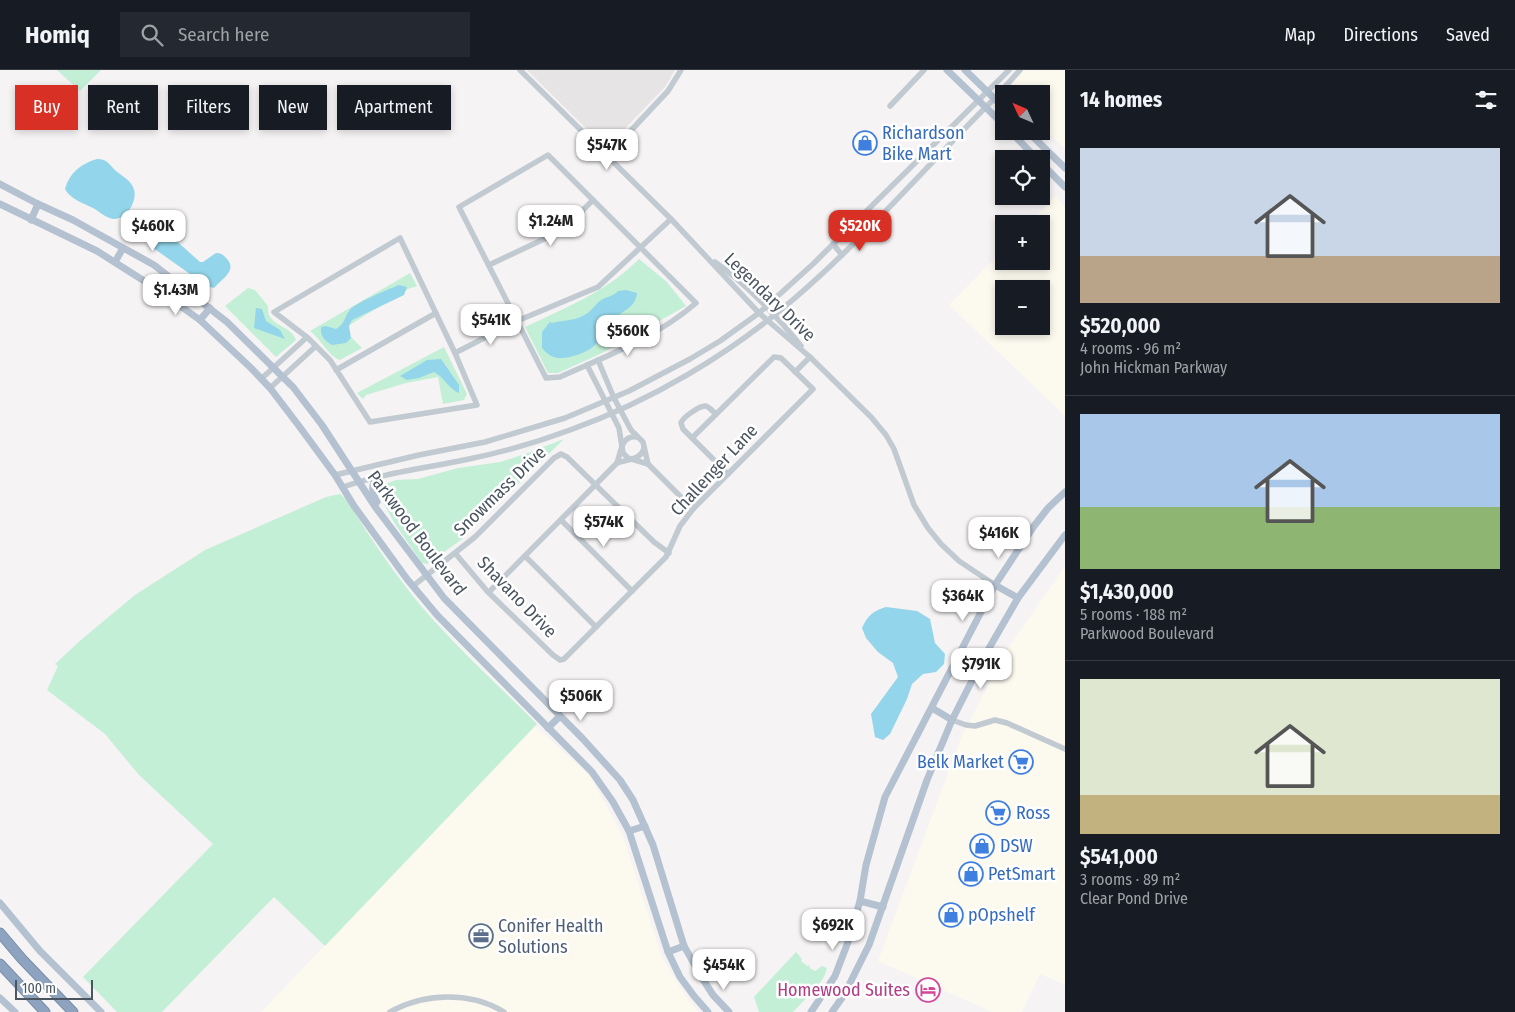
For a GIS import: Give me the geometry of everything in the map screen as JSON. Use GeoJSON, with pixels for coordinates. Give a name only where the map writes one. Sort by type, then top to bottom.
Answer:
{"type":"FeatureCollection","features":[{"type":"Feature","properties":{"kind":"highway"},"geometry":{"type":"LineString","coordinates":[[0,933],[73,1012]]}},
{"type":"Feature","properties":{"kind":"highway"},"geometry":{"type":"LineString","coordinates":[[0,964],[45,1012]]}},
{"type":"Feature","properties":{"kind":"main road"},"geometry":{"type":"LineString","coordinates":[[947,70],[995,116]]}},
{"type":"Feature","properties":{"kind":"main road"},"geometry":{"type":"LineString","coordinates":[[965,70],[994,99]]}},
{"type":"Feature","properties":{"kind":"main road"},"geometry":{"type":"LineString","coordinates":[[1019,140],[1028,150]]}},
{"type":"Feature","properties":{"kind":"main road"},"geometry":{"type":"LineString","coordinates":[[1036,140],[1065,168]]}},
{"type":"Feature","properties":{"kind":"main road"},"geometry":{"type":"LineString","coordinates":[[1050,172],[1065,187]]}},
{"type":"Feature","properties":{"kind":"main road","name":"Parkwood Boulevard"},"geometry":{"type":"LineString","coordinates":[[0,184],[73,220],[154,265],[210,308],[282,376],[322,425],[359,482],[425,576],[620,780],[633,800],[645,826],[659,864],[684,946],[713,995],[729,1012]]}},
{"type":"Feature","properties":{"kind":"main road","name":"Parkwood Boulevard"},"geometry":{"type":"LineString","coordinates":[[0,204],[97,251],[149,284],[200,320],[270,388],[335,475],[354,506],[413,586],[437,615],[592,772],[613,802],[629,831],[668,952],[680,977],[708,1012]]}},
{"type":"Feature","properties":{"kind":"main road"},"geometry":{"type":"LineString","coordinates":[[31,220],[38,204]]}},
{"type":"Feature","properties":{"kind":"main road"},"geometry":{"type":"LineString","coordinates":[[115,262],[123,248]]}},
{"type":"Feature","properties":{"kind":"main road"},"geometry":{"type":"LineString","coordinates":[[200,320],[210,308]]}},
{"type":"Feature","properties":{"kind":"main road"},"geometry":{"type":"LineString","coordinates":[[378,477],[372,490],[383,516]]}},
{"type":"Feature","properties":{"kind":"main road"},"geometry":{"type":"LineString","coordinates":[[811,1012],[838,968],[848,942],[860,900],[866,865],[885,797],[995,585],[1034,526],[1048,508],[1065,492]]}},
{"type":"Feature","properties":{"kind":"main road"},"geometry":{"type":"LineString","coordinates":[[832,1012],[844,995],[863,960],[927,780],[952,720],[984,657],[1018,598],[1065,536]]}},
{"type":"Feature","properties":{"kind":"main road"},"geometry":{"type":"LineString","coordinates":[[995,585],[1018,598]]}},
{"type":"Feature","properties":{"kind":"main road"},"geometry":{"type":"LineString","coordinates":[[932,708],[952,720]]}},
{"type":"Feature","properties":{"kind":"main road"},"geometry":{"type":"LineString","coordinates":[[548,728],[560,716]]}},
{"type":"Feature","properties":{"kind":"main road"},"geometry":{"type":"LineString","coordinates":[[629,831],[645,826]]}},
{"type":"Feature","properties":{"kind":"main road"},"geometry":{"type":"LineString","coordinates":[[860,900],[883,907]]}},
{"type":"Feature","properties":{"kind":"main road"},"geometry":{"type":"LineString","coordinates":[[0,903],[40,951],[101,1012]]}},
{"type":"Feature","properties":{"kind":"main road"},"geometry":{"type":"LineString","coordinates":[[668,952],[684,946]]}},
{"type":"Feature","properties":{"kind":"main road"},"geometry":{"type":"LineString","coordinates":[[0,998],[15,1012]]}},
{"type":"Feature","properties":{"kind":"street","name":"Legendary Drive"},"geometry":{"type":"LineString","coordinates":[[520,70],[671,219],[759,313],[810,357],[860,405],[886,434],[894,449],[914,505],[928,528],[941,544],[960,561],[995,585]]}},
{"type":"Feature","properties":{"kind":"street"},"geometry":{"type":"LineString","coordinates":[[607,156],[668,91],[681,70]]}},
{"type":"Feature","properties":{"kind":"street"},"geometry":{"type":"LineString","coordinates":[[890,106],[924,70]]}},
{"type":"Feature","properties":{"kind":"street"},"geometry":{"type":"LineString","coordinates":[[335,475],[485,442],[565,418],[606,402],[690,359],[720,341],[759,313],[813,264],[936,141],[980,101],[1009,70]]}},
{"type":"Feature","properties":{"kind":"street"},"geometry":{"type":"LineString","coordinates":[[343,487],[378,477],[471,458],[572,430],[620,409],[690,373],[774,316],[804,290],[842,255],[904,192],[1020,70]]}},
{"type":"Feature","properties":{"kind":"street"},"geometry":{"type":"LineString","coordinates":[[548,155],[593,200],[696,304],[640,341],[560,377],[546,378],[460,207],[548,155]]}},
{"type":"Feature","properties":{"kind":"street"},"geometry":{"type":"LineString","coordinates":[[895,182],[904,192]]}},
{"type":"Feature","properties":{"kind":"street"},"geometry":{"type":"LineString","coordinates":[[489,265],[563,230],[593,200]]}},
{"type":"Feature","properties":{"kind":"street"},"geometry":{"type":"LineString","coordinates":[[455,353],[517,321],[598,287],[671,219]]}},
{"type":"Feature","properties":{"kind":"street"},"geometry":{"type":"LineString","coordinates":[[400,238],[436,313],[477,405],[370,422],[330,360],[316,346],[274,312],[400,238]]}},
{"type":"Feature","properties":{"kind":"street"},"geometry":{"type":"LineString","coordinates":[[833,244],[842,255]]}},
{"type":"Feature","properties":{"kind":"street","name":"Legendary Drive"},"geometry":{"type":"LineString","coordinates":[[709,258],[729,272],[765,307],[810,357]]}},
{"type":"Feature","properties":{"kind":"street"},"geometry":{"type":"LineString","coordinates":[[336,370],[436,313]]}},
{"type":"Feature","properties":{"kind":"street"},"geometry":{"type":"LineString","coordinates":[[262,379],[306,338]]}},
{"type":"Feature","properties":{"kind":"street"},"geometry":{"type":"LineString","coordinates":[[270,388],[316,346]]}},
{"type":"Feature","properties":{"kind":"street"},"geometry":{"type":"LineString","coordinates":[[692,438],[771,358],[777,356],[781,358],[795,372],[810,357]]}},
{"type":"Feature","properties":{"kind":"street"},"geometry":{"type":"LineString","coordinates":[[598,360],[614,398],[632,432],[643,442],[648,464]]}},
{"type":"Feature","properties":{"kind":"street"},"geometry":{"type":"LineString","coordinates":[[587,365],[620,430],[625,456],[648,464],[693,509]]}},
{"type":"Feature","properties":{"kind":"street","name":"Challenger Lane"},"geometry":{"type":"LineString","coordinates":[[560,660],[568,656],[661,562],[669,552],[680,526],[693,509],[813,389],[795,372]]}},
{"type":"Feature","properties":{"kind":"street"},"geometry":{"type":"LineString","coordinates":[[716,414],[706,406],[682,419],[681,426],[728,474]]}},
{"type":"Feature","properties":{"kind":"street"},"geometry":{"type":"LineString","coordinates":[[489,592],[617,463],[624,442],[634,436],[639,438]]}},
{"type":"Feature","properties":{"kind":"street"},"geometry":{"type":"LineString","coordinates":[[617,463],[640,456],[644,448]]}},
{"type":"Feature","properties":{"kind":"street","name":"Snowmass Drive"},"geometry":{"type":"LineString","coordinates":[[413,586],[479,533],[554,458],[561,454],[567,457],[596,485]]}},
{"type":"Feature","properties":{"kind":"street"},"geometry":{"type":"LineString","coordinates":[[596,485],[654,542],[669,552]]}},
{"type":"Feature","properties":{"kind":"street"},"geometry":{"type":"LineString","coordinates":[[561,520],[632,591]]}},
{"type":"Feature","properties":{"kind":"street","name":"Shavano Drive"},"geometry":{"type":"LineString","coordinates":[[455,553],[489,592],[560,660]]}},
{"type":"Feature","properties":{"kind":"street"},"geometry":{"type":"LineString","coordinates":[[525,556],[596,627]]}},
{"type":"Feature","properties":{"kind":"street"},"geometry":{"type":"LineString","coordinates":[[952,720],[975,726],[995,720],[1007,723],[1065,748]]}},
{"type":"Feature","properties":{"kind":"street"},"geometry":{"type":"LineString","coordinates":[[390,1012],[417,1001],[435,997],[452,997],[486,1003],[504,1012]]}},
{"type":"Feature","properties":{"kind":"shaded area"},"geometry":{"type":"Polygon","coordinates":[[[527,70],[675,70],[665,87],[606,148],[527,70]]]}},
{"type":"Feature","properties":{"kind":"shaded area"},"geometry":{"type":"Polygon","coordinates":[[[1024,70],[1065,70],[1065,149],[1050,135],[1050,85],[1011,85],[1024,70]]]}},
{"type":"Feature","properties":{"kind":"shaded area"},"geometry":{"type":"Polygon","coordinates":[[[1055,196],[1065,207],[1065,416],[949,305],[995,258],[995,270],[1050,270],[1050,215],[1037,215],[1046,205],[1050,205],[1050,201],[1055,196]]]}},
{"type":"Feature","properties":{"kind":"shaded area"},"geometry":{"type":"Polygon","coordinates":[[[1065,566],[1065,985],[1040,974],[1022,1012],[992,1012],[878,961],[962,735],[1010,645],[1065,566]]]}},
{"type":"Feature","properties":{"kind":"shaded area"},"geometry":{"type":"Polygon","coordinates":[[[535,726],[589,775],[623,836],[662,958],[689,1001],[699,1012],[261,1012],[535,726]]]}},
{"type":"Feature","properties":{"kind":"green space"},"geometry":{"type":"Polygon","coordinates":[[[57,70],[101,70],[80,91],[78,85],[73,85],[57,70]]]}},
{"type":"Feature","properties":{"kind":"green space"},"geometry":{"type":"Polygon","coordinates":[[[639,259],[667,282],[686,306],[602,353],[558,373],[548,373],[525,327],[600,290],[639,259]]]}},
{"type":"Feature","properties":{"kind":"green space"},"geometry":{"type":"Polygon","coordinates":[[[410,273],[417,286],[408,289],[343,329],[362,348],[340,360],[332,355],[310,331],[410,273]]]}},
{"type":"Feature","properties":{"kind":"green space"},"geometry":{"type":"Polygon","coordinates":[[[248,288],[255,290],[268,306],[268,313],[271,318],[289,331],[296,340],[276,357],[225,306],[248,288]]]}},
{"type":"Feature","properties":{"kind":"green space"},"geometry":{"type":"Polygon","coordinates":[[[444,347],[467,394],[464,400],[443,404],[438,377],[406,383],[366,395],[363,399],[357,393],[444,347]]]}},
{"type":"Feature","properties":{"kind":"green space"},"geometry":{"type":"Polygon","coordinates":[[[564,439],[461,540],[427,564],[422,563],[395,524],[379,495],[383,485],[396,480],[418,479],[458,468],[500,462],[564,439]]]}},
{"type":"Feature","properties":{"kind":"green space"},"geometry":{"type":"Polygon","coordinates":[[[340,494],[346,499],[363,527],[421,606],[463,652],[537,724],[325,946],[274,897],[162,1012],[117,1012],[83,977],[213,844],[139,775],[105,734],[47,690],[58,666],[55,664],[135,595],[205,550],[326,497],[340,494]]]}},
{"type":"Feature","properties":{"kind":"green space"},"geometry":{"type":"Polygon","coordinates":[[[796,952],[802,959],[801,961],[815,971],[822,966],[827,968],[824,977],[793,1012],[759,1012],[754,997],[796,952]]]}},
{"type":"Feature","properties":{"kind":"water"},"geometry":{"type":"Polygon","coordinates":[[[97,159],[108,163],[133,187],[135,197],[131,207],[124,216],[114,219],[106,216],[73,198],[65,189],[70,178],[77,170],[86,163],[97,159]]]}},
{"type":"Feature","properties":{"kind":"water"},"geometry":{"type":"Polygon","coordinates":[[[151,226],[163,229],[200,262],[216,253],[222,254],[230,263],[228,274],[214,288],[207,286],[144,240],[143,235],[151,226]]]}},
{"type":"Feature","properties":{"kind":"water"},"geometry":{"type":"Polygon","coordinates":[[[399,285],[407,287],[404,295],[352,320],[349,326],[351,338],[346,343],[332,345],[324,338],[321,333],[321,327],[326,326],[336,329],[341,325],[353,307],[399,285]]]}},
{"type":"Feature","properties":{"kind":"water"},"geometry":{"type":"Polygon","coordinates":[[[626,290],[637,293],[634,302],[610,323],[597,343],[590,349],[573,356],[558,358],[553,357],[542,348],[542,332],[550,322],[578,318],[590,311],[601,300],[618,291],[626,290]]]}},
{"type":"Feature","properties":{"kind":"water"},"geometry":{"type":"Polygon","coordinates":[[[256,308],[262,309],[266,321],[280,330],[285,339],[254,328],[256,308]]]}},
{"type":"Feature","properties":{"kind":"water"},"geometry":{"type":"Polygon","coordinates":[[[441,359],[459,385],[459,393],[434,372],[407,380],[400,376],[427,360],[441,359]]]}},
{"type":"Feature","properties":{"kind":"water"},"geometry":{"type":"Polygon","coordinates":[[[886,607],[917,611],[930,619],[935,643],[945,654],[944,664],[936,672],[923,674],[912,684],[890,734],[883,740],[875,737],[871,714],[898,677],[893,663],[878,652],[866,638],[862,628],[871,614],[886,607]]]}},
{"type":"Feature","properties":{"kind":"place","name":"Richardson Bike Mart"},"geometry":{"type":"Point","coordinates":[865,143]}},
{"type":"Feature","properties":{"kind":"place","name":"Belk Market"},"geometry":{"type":"Point","coordinates":[1021,762]}},
{"type":"Feature","properties":{"kind":"place","name":"Ross"},"geometry":{"type":"Point","coordinates":[998,813]}},
{"type":"Feature","properties":{"kind":"place","name":"DSW"},"geometry":{"type":"Point","coordinates":[982,846]}},
{"type":"Feature","properties":{"kind":"place","name":"PetSmart"},"geometry":{"type":"Point","coordinates":[971,874]}},
{"type":"Feature","properties":{"kind":"place","name":"pOpshelf"},"geometry":{"type":"Point","coordinates":[951,915]}},
{"type":"Feature","properties":{"kind":"place","name":"Conifer Health Solutions"},"geometry":{"type":"Point","coordinates":[481,936]}},
{"type":"Feature","properties":{"kind":"place","name":"Homewood Suites"},"geometry":{"type":"Point","coordinates":[928,990]}}]}
